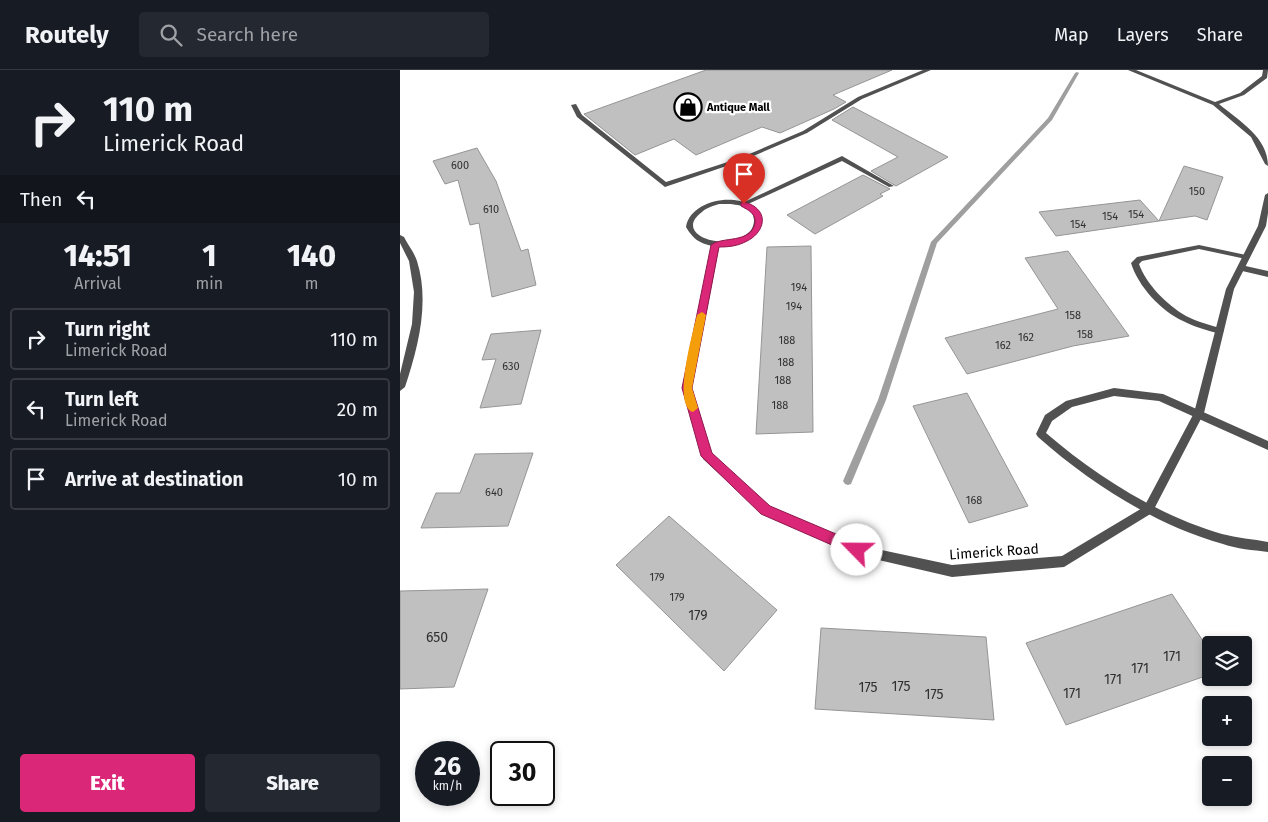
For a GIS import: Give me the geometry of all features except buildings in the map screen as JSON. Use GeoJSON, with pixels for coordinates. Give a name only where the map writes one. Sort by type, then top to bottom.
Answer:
{"type":"FeatureCollection","features":[{"type":"Feature","properties":{"kind":"street"},"geometry":{"type":"LineString","coordinates":[[574,105],[579,116],[665,185],[742,159],[805,132],[860,98],[928,70]]}},
{"type":"Feature","properties":{"kind":"street"},"geometry":{"type":"LineString","coordinates":[[1131,70],[1215,104],[1254,136],[1268,164]]}},
{"type":"Feature","properties":{"kind":"street"},"geometry":{"type":"LineString","coordinates":[[1215,104],[1242,94],[1267,78],[1266,70]]}},
{"type":"Feature","properties":{"kind":"street"},"geometry":{"type":"LineString","coordinates":[[744,204],[842,158],[892,186]]}},
{"type":"Feature","properties":{"kind":"street"},"geometry":{"type":"LineString","coordinates":[[1148,510],[1199,413],[1230,289],[1262,226],[1268,195]]}},
{"type":"Feature","properties":{"kind":"street"},"geometry":{"type":"LineString","coordinates":[[731,202],[744,204],[753,209],[758,216],[759,224],[753,233],[743,240],[730,244],[716,245],[703,242],[693,236],[688,229],[689,220],[695,212],[705,206],[731,202]]}},
{"type":"Feature","properties":{"kind":"street"},"geometry":{"type":"LineString","coordinates":[[400,237],[413,261],[419,303],[408,365],[400,387]]}},
{"type":"Feature","properties":{"kind":"street","name":"Limerick Road"},"geometry":{"type":"LineString","coordinates":[[716,245],[687,388],[707,456],[766,510],[857,550],[952,571],[1064,561],[1148,510]]}},
{"type":"Feature","properties":{"kind":"street"},"geometry":{"type":"LineString","coordinates":[[1220,331],[1172,312],[1141,277],[1135,263],[1140,258],[1199,248],[1246,258]]}},
{"type":"Feature","properties":{"kind":"street"},"geometry":{"type":"LineString","coordinates":[[1241,268],[1268,274]]}},
{"type":"Feature","properties":{"kind":"street"},"geometry":{"type":"LineString","coordinates":[[1268,446],[1199,413],[1160,397],[1114,392],[1069,404],[1048,418],[1041,434],[1060,452],[1148,510],[1221,539],[1268,547]]}},
{"type":"Feature","properties":{"kind":"waterway"},"geometry":{"type":"LineString","coordinates":[[848,481],[882,400],[934,242],[1050,119],[1077,73]]}},
{"type":"Feature","properties":{"kind":"slow traffic"},"geometry":{"type":"LineString","coordinates":[[693,408],[687,388],[702,315]]}},
{"type":"Feature","properties":{"kind":"place","name":"Antique Mall"},"geometry":{"type":"Point","coordinates":[688,107]}},
{"type":"Feature","properties":{"kind":"route"},"geometry":{"type":"LineString","coordinates":[[744,204],[753,209],[758,216],[759,224],[753,233],[743,240],[730,244],[716,245],[687,388],[707,456],[766,510],[857,550]]}}]}
